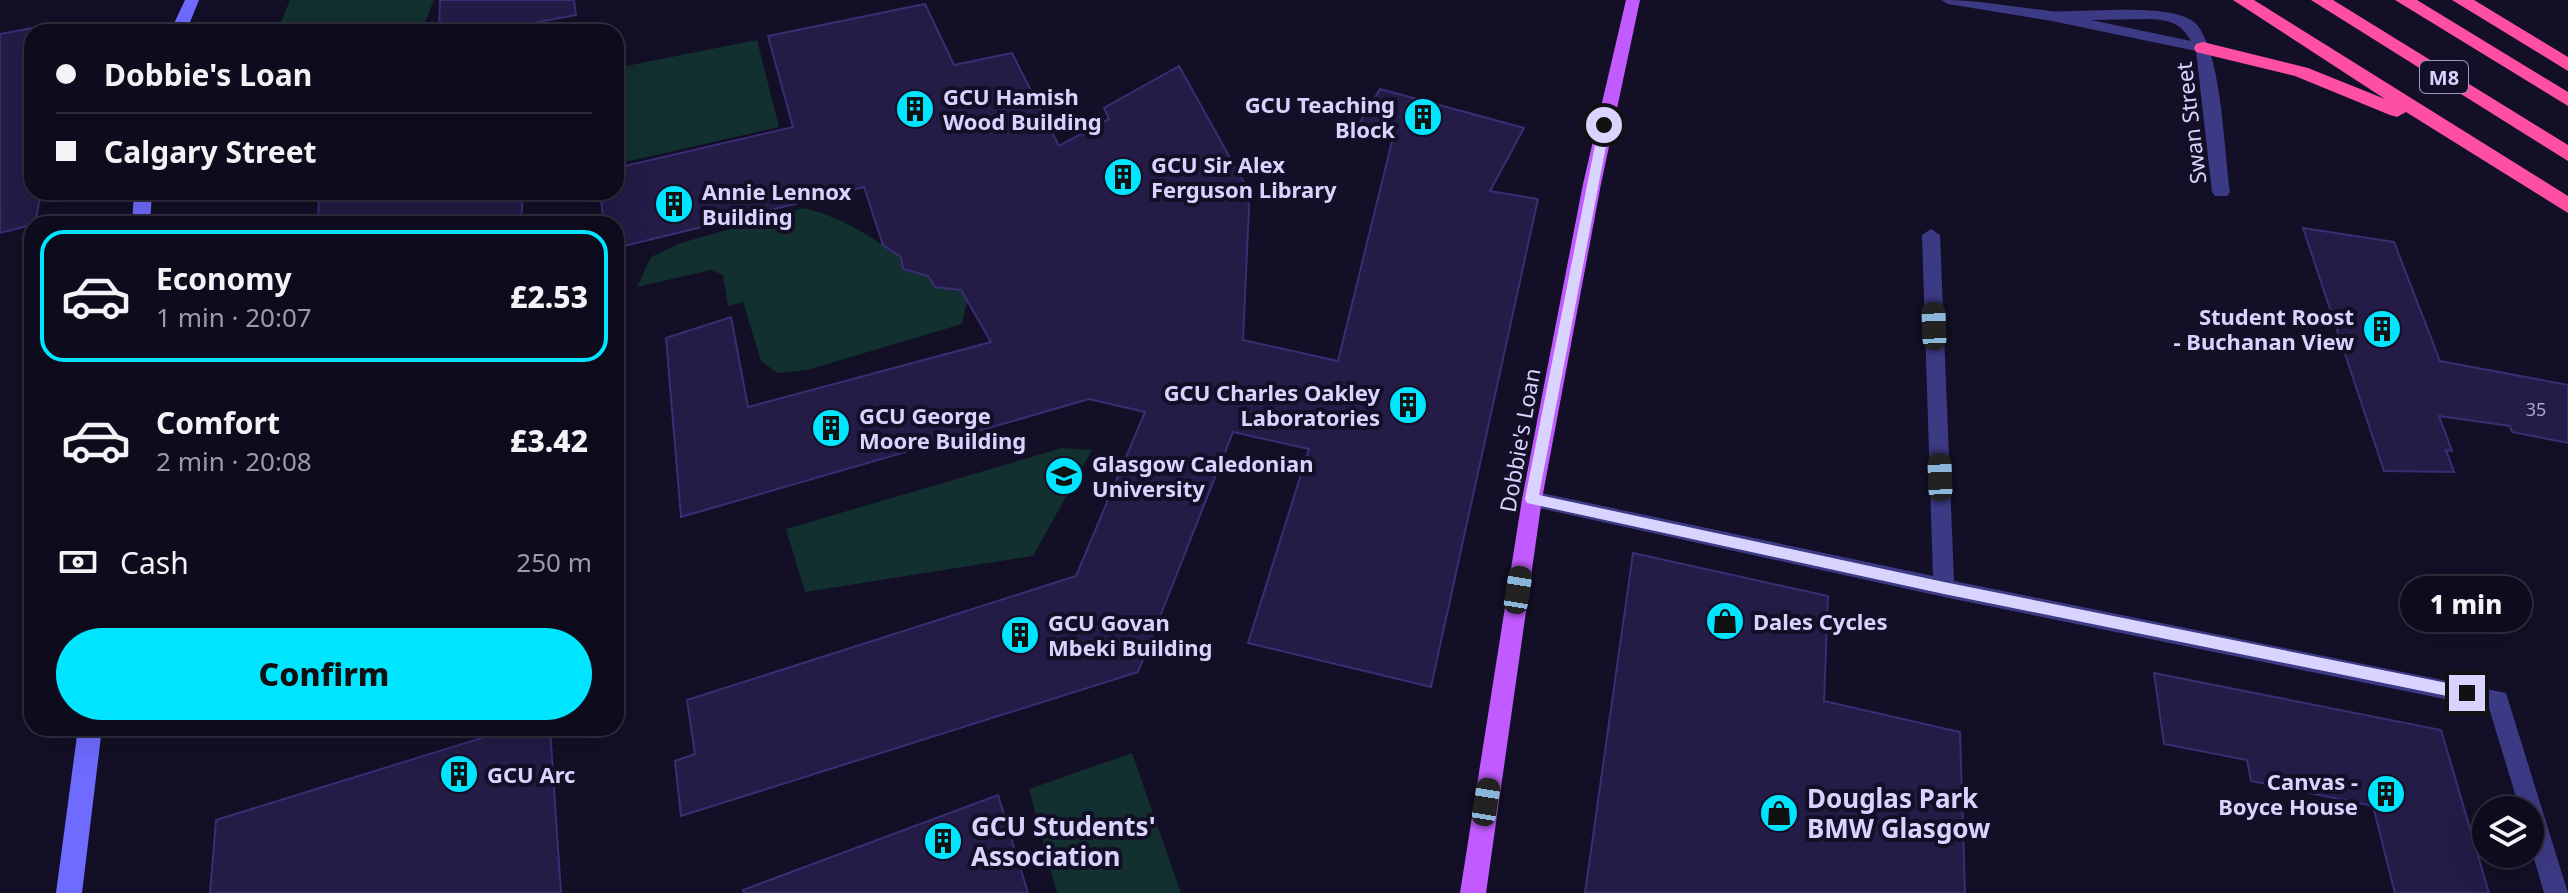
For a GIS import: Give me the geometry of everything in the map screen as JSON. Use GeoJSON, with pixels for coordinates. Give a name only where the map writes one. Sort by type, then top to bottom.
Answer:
{"type":"FeatureCollection","features":[{"type":"Feature","properties":{"kind":"highway"},"geometry":{"type":"LineString","coordinates":[[2242,0],[2568,206]]}},
{"type":"Feature","properties":{"kind":"highway","name":"M8"},"geometry":{"type":"LineString","coordinates":[[2320,0],[2568,154]]}},
{"type":"Feature","properties":{"kind":"highway","name":"M8"},"geometry":{"type":"LineString","coordinates":[[2404,0],[2568,100]]}},
{"type":"Feature","properties":{"kind":"highway"},"geometry":{"type":"LineString","coordinates":[[2461,0],[2568,65]]}},
{"type":"Feature","properties":{"kind":"highway"},"geometry":{"type":"LineString","coordinates":[[2203,48],[2301,72],[2462,138]]}},
{"type":"Feature","properties":{"kind":"main road","name":"Dobbie's Loan"},"geometry":{"type":"LineString","coordinates":[[1473,893],[1532,499],[1592,184],[1633,0]]}},
{"type":"Feature","properties":{"kind":"street"},"geometry":{"type":"LineString","coordinates":[[182,24],[192,0]]}},
{"type":"Feature","properties":{"kind":"street"},"geometry":{"type":"LineString","coordinates":[[1948,0],[2052,16],[2203,48]]}},
{"type":"Feature","properties":{"kind":"street"},"geometry":{"type":"LineString","coordinates":[[2052,16],[2152,14],[2175,17],[2190,25],[2203,48]]}},
{"type":"Feature","properties":{"kind":"street","name":"Swan Street"},"geometry":{"type":"LineString","coordinates":[[2203,48],[2221,192]]}},
{"type":"Feature","properties":{"kind":"street"},"geometry":{"type":"LineString","coordinates":[[1931,235],[1944,588]]}},
{"type":"Feature","properties":{"kind":"street"},"geometry":{"type":"LineString","coordinates":[[1532,499],[1944,588],[2498,700],[2557,893]]}},
{"type":"Feature","properties":{"kind":"street"},"geometry":{"type":"LineString","coordinates":[[69,893],[89,736]]}},
{"type":"Feature","properties":{"kind":"green space"},"geometry":{"type":"Polygon","coordinates":[[[290,0],[434,0],[424,24],[280,24],[290,0]]]}},
{"type":"Feature","properties":{"kind":"green space"},"geometry":{"type":"Polygon","coordinates":[[[757,40],[779,127],[624,162],[624,66],[757,40]]]}},
{"type":"Feature","properties":{"kind":"green space"},"geometry":{"type":"Polygon","coordinates":[[[803,208],[842,221],[866,235],[901,257],[903,269],[927,276],[935,287],[961,290],[967,301],[962,324],[807,370],[777,373],[761,361],[743,302],[728,306],[723,275],[711,270],[637,287],[651,257],[681,243],[803,208]]]}},
{"type":"Feature","properties":{"kind":"green space"},"geometry":{"type":"Polygon","coordinates":[[[1062,448],[1092,450],[1033,556],[805,592],[786,529],[1062,448]]]}},
{"type":"Feature","properties":{"kind":"green space"},"geometry":{"type":"Polygon","coordinates":[[[1132,753],[1181,893],[1057,893],[1029,789],[1132,753]]]}},
{"type":"Feature","properties":{"kind":"building"},"geometry":{"type":"Polygon","coordinates":[[[440,0],[574,0],[576,15],[528,24],[439,24],[440,0]]]}},
{"type":"Feature","properties":{"kind":"building"},"geometry":{"type":"Polygon","coordinates":[[[925,4],[954,65],[1012,53],[1059,146],[1109,119],[1104,108],[1179,66],[1247,188],[1249,208],[1243,340],[1338,361],[1394,133],[1359,124],[1380,89],[1524,128],[1490,191],[1538,199],[1431,687],[1248,643],[1309,449],[1233,432],[1138,672],[681,816],[675,761],[695,754],[687,700],[1076,576],[1145,412],[1089,399],[681,517],[666,338],[731,317],[748,407],[991,342],[961,290],[935,287],[928,276],[903,269],[901,257],[883,245],[864,187],[624,246],[624,216],[603,216],[601,200],[624,200],[624,166],[793,127],[768,36],[925,4]]]}},
{"type":"Feature","properties":{"kind":"building"},"geometry":{"type":"Polygon","coordinates":[[[24,30],[24,200],[40,200],[36,216],[24,216],[24,227],[0,233],[0,34],[24,30]]]}},
{"type":"Feature","properties":{"kind":"building"},"geometry":{"type":"Polygon","coordinates":[[[319,200],[522,200],[522,216],[318,216],[319,200]]]}},
{"type":"Feature","properties":{"kind":"building","name":"Student Roost - Buchanan View"},"geometry":{"type":"Polygon","coordinates":[[[2303,228],[2394,242],[2440,361],[2568,385],[2568,443],[2512,432],[2510,426],[2439,416],[2452,451],[2446,450],[2454,472],[2384,471],[2303,228]]]}},
{"type":"Feature","properties":{"kind":"building","name":"Douglas Park BMW Glasgow"},"geometry":{"type":"Polygon","coordinates":[[[1633,553],[1828,596],[1824,701],[1960,732],[1965,893],[1585,893],[1633,553]]]}},
{"type":"Feature","properties":{"kind":"building","name":"Canvas - Boyce House"},"geometry":{"type":"Polygon","coordinates":[[[2154,673],[2441,730],[2472,835],[2472,868],[2482,868],[2489,893],[2395,893],[2373,806],[2251,781],[2247,760],[2164,744],[2154,673]]]}},
{"type":"Feature","properties":{"kind":"building","name":"GCU Arc"},"geometry":{"type":"Polygon","coordinates":[[[488,736],[551,736],[561,893],[210,893],[216,820],[488,736]]]}},
{"type":"Feature","properties":{"kind":"building","name":"GCU Students' Association"},"geometry":{"type":"Polygon","coordinates":[[[998,795],[1028,893],[744,893],[743,890],[998,795]]]}},
{"type":"Feature","properties":{"kind":"place","name":"GCU Hamish Wood Building"},"geometry":{"type":"Point","coordinates":[915,109]}},
{"type":"Feature","properties":{"kind":"place","name":"GCU Teaching Block"},"geometry":{"type":"Point","coordinates":[1423,117]}},
{"type":"Feature","properties":{"kind":"place","name":"GCU Sir Alex Ferguson Library"},"geometry":{"type":"Point","coordinates":[1123,177]}},
{"type":"Feature","properties":{"kind":"place","name":"Annie Lennox Building"},"geometry":{"type":"Point","coordinates":[674,204]}},
{"type":"Feature","properties":{"kind":"place","name":"Student Roost - Buchanan View"},"geometry":{"type":"Point","coordinates":[2382,329]}},
{"type":"Feature","properties":{"kind":"place","name":"GCU Charles Oakley Laboratories"},"geometry":{"type":"Point","coordinates":[1408,405]}},
{"type":"Feature","properties":{"kind":"place","name":"GCU George Moore Building"},"geometry":{"type":"Point","coordinates":[831,428]}},
{"type":"Feature","properties":{"kind":"place","name":"Glasgow Caledonian University"},"geometry":{"type":"Point","coordinates":[1064,476]}},
{"type":"Feature","properties":{"kind":"place","name":"Dales Cycles"},"geometry":{"type":"Point","coordinates":[1725,621]}},
{"type":"Feature","properties":{"kind":"place","name":"GCU Govan Mbeki Building"},"geometry":{"type":"Point","coordinates":[1020,635]}},
{"type":"Feature","properties":{"kind":"place","name":"GCU Arc"},"geometry":{"type":"Point","coordinates":[459,774]}},
{"type":"Feature","properties":{"kind":"place","name":"Canvas - Boyce House"},"geometry":{"type":"Point","coordinates":[2386,794]}},
{"type":"Feature","properties":{"kind":"place","name":"Douglas Park BMW Glasgow"},"geometry":{"type":"Point","coordinates":[1779,813]}},
{"type":"Feature","properties":{"kind":"place","name":"GCU Students' Association"},"geometry":{"type":"Point","coordinates":[943,841]}},
{"type":"Feature","properties":{"kind":"route"},"geometry":{"type":"LineString","coordinates":[[1604,125],[1532,499],[2039,608],[2467,693]]}}]}
